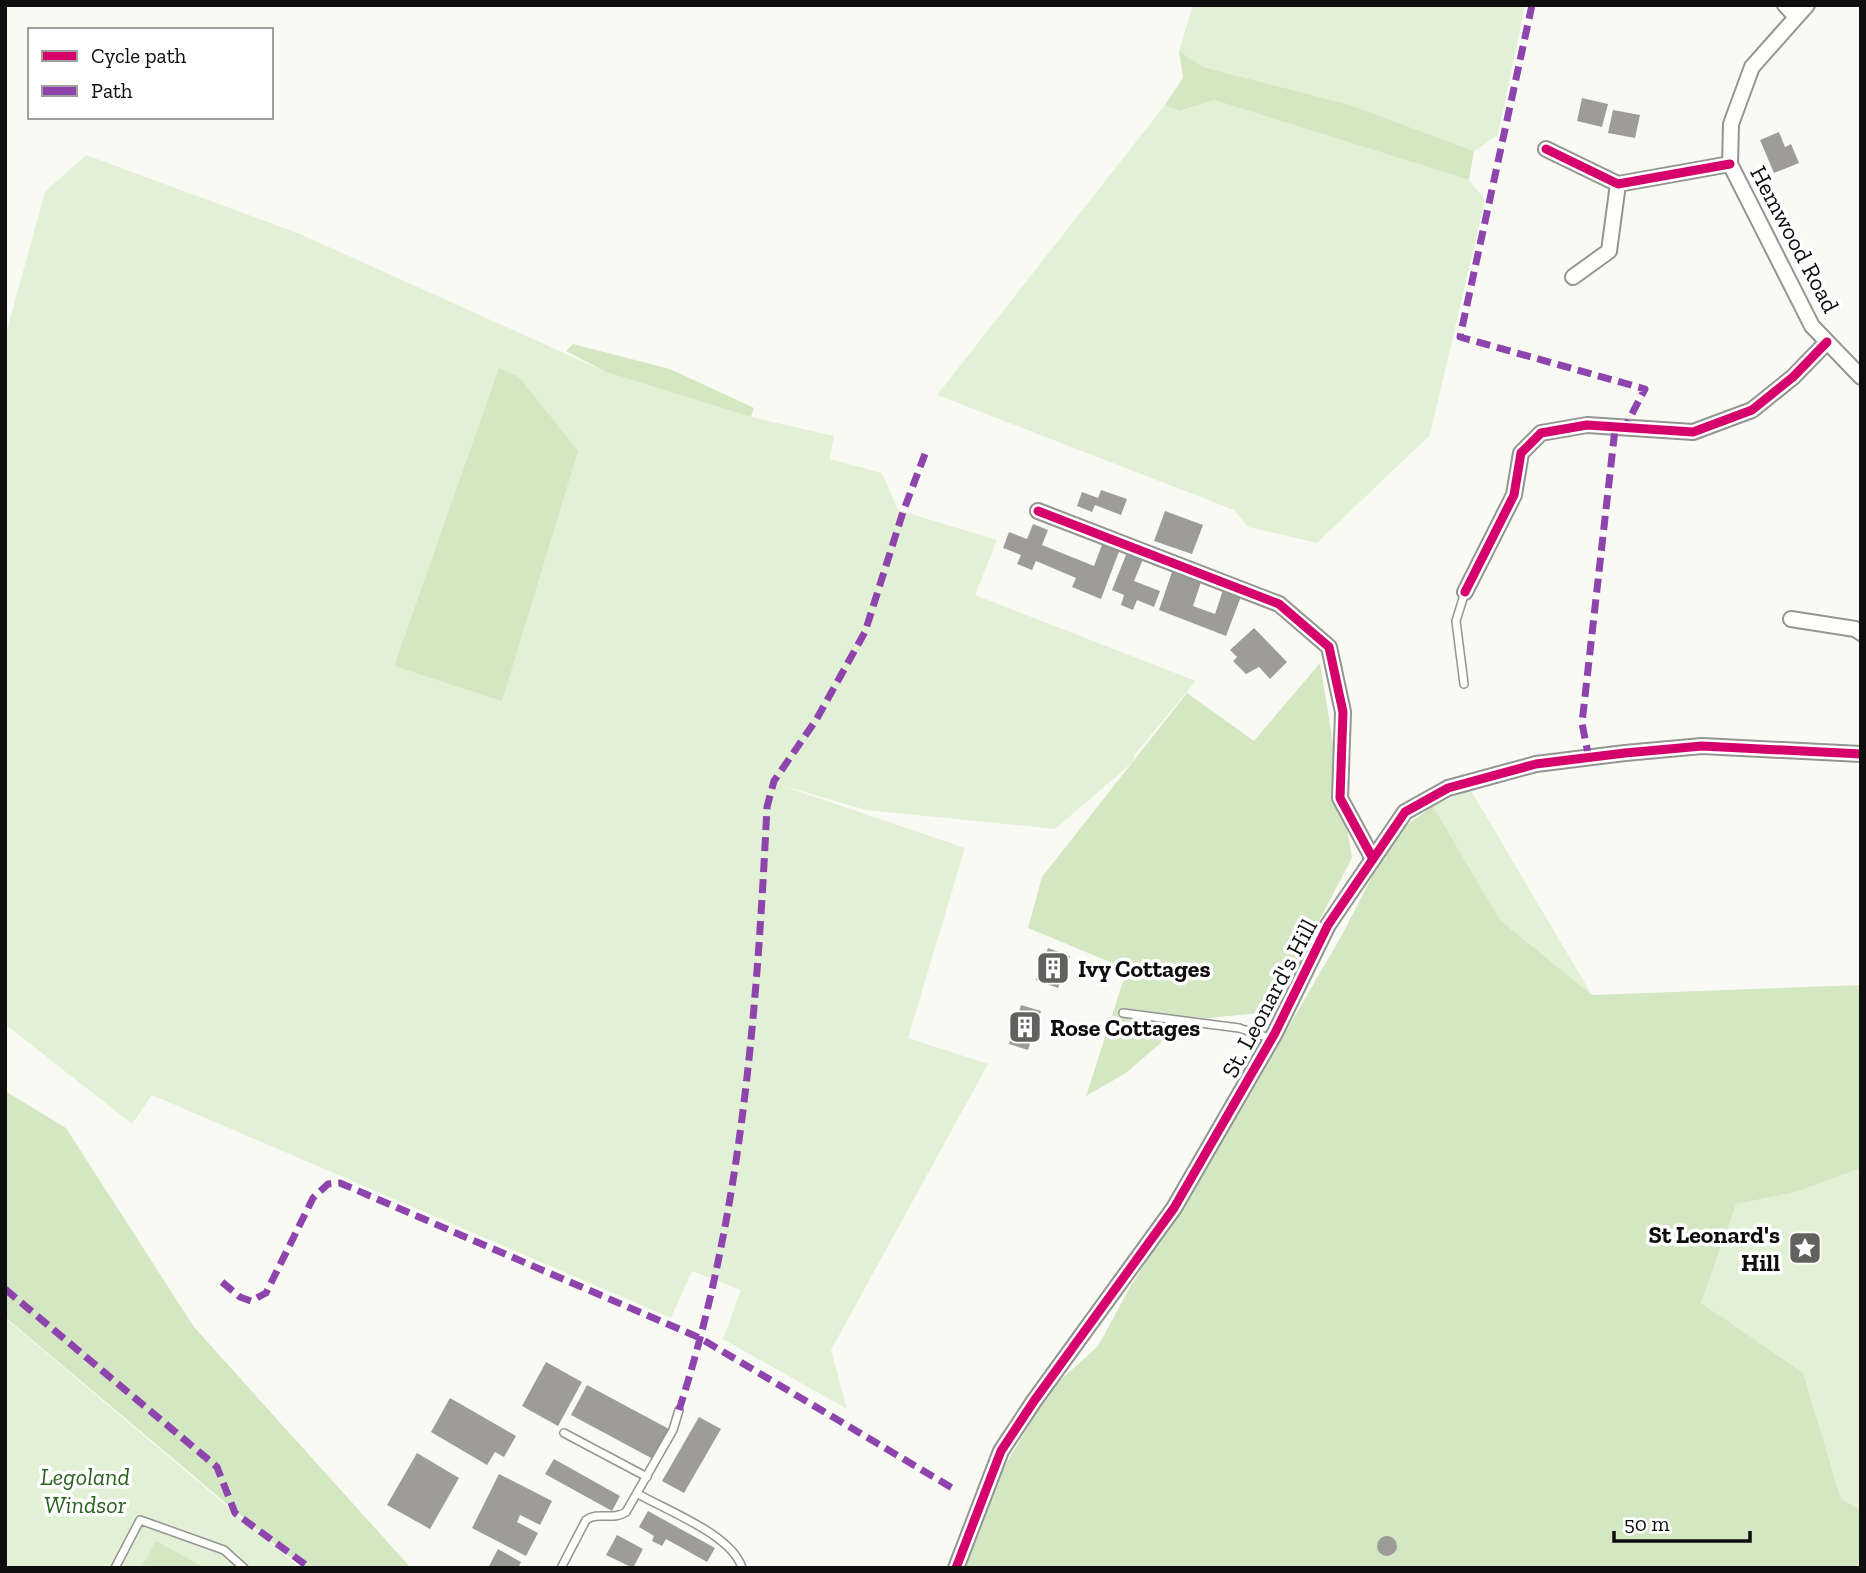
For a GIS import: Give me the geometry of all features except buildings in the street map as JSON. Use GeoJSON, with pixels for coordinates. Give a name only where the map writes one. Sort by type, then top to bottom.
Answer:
{"type":"FeatureCollection","features":[{"type":"Feature","properties":{"kind":"street"},"geometry":{"type":"LineString","coordinates":[[1785,5],[1796,17]]}},
{"type":"Feature","properties":{"kind":"street","name":"Hemwood Road"},"geometry":{"type":"LineString","coordinates":[[1807,5],[1752,67],[1731,124],[1730,164],[1812,326],[1861,377]]}},
{"type":"Feature","properties":{"kind":"street"},"geometry":{"type":"LineString","coordinates":[[1546,149],[1618,184],[1730,164]]}},
{"type":"Feature","properties":{"kind":"street"},"geometry":{"type":"LineString","coordinates":[[1573,277],[1609,251],[1618,184]]}},
{"type":"Feature","properties":{"kind":"street"},"geometry":{"type":"LineString","coordinates":[[1465,592],[1514,495],[1521,453],[1541,433],[1587,425],[1693,432],[1752,410],[1793,377],[1827,342]]}},
{"type":"Feature","properties":{"kind":"street"},"geometry":{"type":"LineString","coordinates":[[1038,511],[1279,604],[1329,647],[1343,712],[1340,798],[1373,859]]}},
{"type":"Feature","properties":{"kind":"street"},"geometry":{"type":"LineString","coordinates":[[1791,619],[1855,629],[1861,633]]}},
{"type":"Feature","properties":{"kind":"street","name":"St. Leonard's Hill"},"geometry":{"type":"LineString","coordinates":[[956,1568],[1002,1451],[1034,1401],[1174,1208],[1272,1039],[1328,925],[1405,812],[1448,788],[1536,764],[1702,746],[1861,754]]}},
{"type":"Feature","properties":{"kind":"lane"},"geometry":{"type":"LineString","coordinates":[[1464,684],[1456,621],[1465,592]]}},
{"type":"Feature","properties":{"kind":"lane"},"geometry":{"type":"LineString","coordinates":[[1123,1013],[1239,1028],[1272,1039]]}},
{"type":"Feature","properties":{"kind":"lane"},"geometry":{"type":"LineString","coordinates":[[561,1568],[586,1520],[591,1516],[619,1517],[638,1494],[673,1430],[678,1410]]}},
{"type":"Feature","properties":{"kind":"lane"},"geometry":{"type":"LineString","coordinates":[[564,1433],[647,1477]]}},
{"type":"Feature","properties":{"kind":"lane"},"geometry":{"type":"LineString","coordinates":[[638,1494],[724,1542],[737,1554],[742,1568]]}},
{"type":"Feature","properties":{"kind":"lane"},"geometry":{"type":"LineString","coordinates":[[115,1568],[140,1520],[224,1550],[244,1568]]}},
{"type":"Feature","properties":{"kind":"green space"},"geometry":{"type":"Polygon","coordinates":[[[1193,5],[1525,5],[1498,135],[1474,151],[1350,105],[1203,67],[1179,51],[1193,5]]]}},
{"type":"Feature","properties":{"kind":"green space"},"geometry":{"type":"Polygon","coordinates":[[[1179,51],[1203,67],[1350,105],[1474,151],[1469,180],[1214,100],[1180,111],[1165,105],[1183,78],[1179,51]]]}},
{"type":"Feature","properties":{"kind":"green space"},"geometry":{"type":"Polygon","coordinates":[[[1214,100],[1469,180],[1485,200],[1430,435],[1317,543],[1248,527],[1234,510],[937,395],[1165,105],[1181,111],[1214,100]]]}},
{"type":"Feature","properties":{"kind":"green space"},"geometry":{"type":"Polygon","coordinates":[[[86,155],[300,234],[606,372],[751,417],[834,436],[830,459],[882,473],[898,510],[997,540],[975,595],[1196,681],[1135,754],[1133,762],[1055,829],[866,810],[777,784],[965,848],[908,1038],[988,1064],[831,1350],[847,1409],[723,1339],[741,1290],[692,1271],[671,1318],[152,1095],[132,1124],[5,1024],[5,337],[45,192],[86,155]],[[499,369],[394,666],[502,700],[577,451],[519,377],[499,369]]]}},
{"type":"Feature","properties":{"kind":"green space"},"geometry":{"type":"Polygon","coordinates":[[[573,344],[670,369],[754,408],[751,417],[606,372],[566,351],[573,344]]]}},
{"type":"Feature","properties":{"kind":"green space"},"geometry":{"type":"Polygon","coordinates":[[[499,368],[519,377],[578,451],[502,701],[394,666],[499,368]]]}},
{"type":"Feature","properties":{"kind":"green space"},"geometry":{"type":"Polygon","coordinates":[[[1320,663],[1352,858],[1271,1012],[1187,1020],[1126,1073],[1086,1096],[1127,969],[1028,928],[1042,877],[1187,693],[1254,741],[1320,663]]]}},
{"type":"Feature","properties":{"kind":"green space"},"geometry":{"type":"Polygon","coordinates":[[[1470,789],[1592,995],[1500,920],[1433,806],[1470,789]]]}},
{"type":"Feature","properties":{"kind":"green space"},"geometry":{"type":"Polygon","coordinates":[[[1433,806],[1500,920],[1592,995],[1861,985],[1861,1168],[1796,1192],[1736,1204],[1701,1303],[1803,1373],[1841,1499],[1861,1510],[1861,1568],[961,1568],[998,1477],[1032,1420],[1056,1384],[1098,1346],[1129,1289],[1218,1148],[1342,935],[1384,853],[1401,829],[1433,806]]]}},
{"type":"Feature","properties":{"kind":"green space"},"geometry":{"type":"Polygon","coordinates":[[[5,1091],[66,1128],[194,1327],[411,1568],[303,1568],[5,1317],[5,1091]]]}},
{"type":"Feature","properties":{"kind":"green space"},"geometry":{"type":"Polygon","coordinates":[[[1861,1168],[1861,1510],[1841,1499],[1803,1373],[1701,1304],[1735,1204],[1796,1192],[1861,1168]]]}},
{"type":"Feature","properties":{"kind":"green space","name":"Legoland Windsor"},"geometry":{"type":"Polygon","coordinates":[[[5,1318],[300,1568],[5,1568],[5,1318]]]}},
{"type":"Feature","properties":{"kind":"green space"},"geometry":{"type":"Polygon","coordinates":[[[156,1541],[205,1568],[141,1568],[156,1541]]]}},
{"type":"Feature","properties":{"kind":"marked path"},"geometry":{"type":"LineString","coordinates":[[1532,5],[1460,337],[1645,389],[1624,429]]}},
{"type":"Feature","properties":{"kind":"marked path"},"geometry":{"type":"LineString","coordinates":[[1589,759],[1582,723],[1615,429]]}},
{"type":"Feature","properties":{"kind":"marked path"},"geometry":{"type":"LineString","coordinates":[[679,1410],[718,1262],[743,1112],[758,959],[767,807],[774,781],[816,720],[865,632],[903,512],[925,454]]}},
{"type":"Feature","properties":{"kind":"marked path"},"geometry":{"type":"LineString","coordinates":[[222,1282],[240,1297],[251,1301],[266,1293],[313,1198],[328,1184],[340,1183],[700,1338],[954,1489]]}},
{"type":"Feature","properties":{"kind":"marked path"},"geometry":{"type":"LineString","coordinates":[[5,1289],[217,1467],[235,1513],[310,1568]]}},
{"type":"Feature","properties":{"kind":"cycle path"},"geometry":{"type":"LineString","coordinates":[[1546,149],[1618,184],[1730,164]]}},
{"type":"Feature","properties":{"kind":"cycle path"},"geometry":{"type":"LineString","coordinates":[[1465,592],[1514,495],[1521,453],[1541,433],[1587,425],[1693,432],[1752,410],[1793,377],[1827,342]]}},
{"type":"Feature","properties":{"kind":"cycle path"},"geometry":{"type":"LineString","coordinates":[[1038,511],[1279,604],[1329,647],[1343,712],[1340,798],[1373,859]]}},
{"type":"Feature","properties":{"kind":"cycle path"},"geometry":{"type":"LineString","coordinates":[[956,1568],[1001,1451],[1034,1401],[1174,1208],[1275,1033],[1328,925],[1405,812],[1448,788],[1536,764],[1702,746],[1861,754]]}},
{"type":"Feature","properties":{"kind":"place","name":"Ivy Cottages"},"geometry":{"type":"Point","coordinates":[1053,968]}},
{"type":"Feature","properties":{"kind":"place","name":"Rose Cottages"},"geometry":{"type":"Point","coordinates":[1025,1027]}},
{"type":"Feature","properties":{"kind":"place","name":"St Leonard's Hill"},"geometry":{"type":"Point","coordinates":[1805,1248]}}]}
